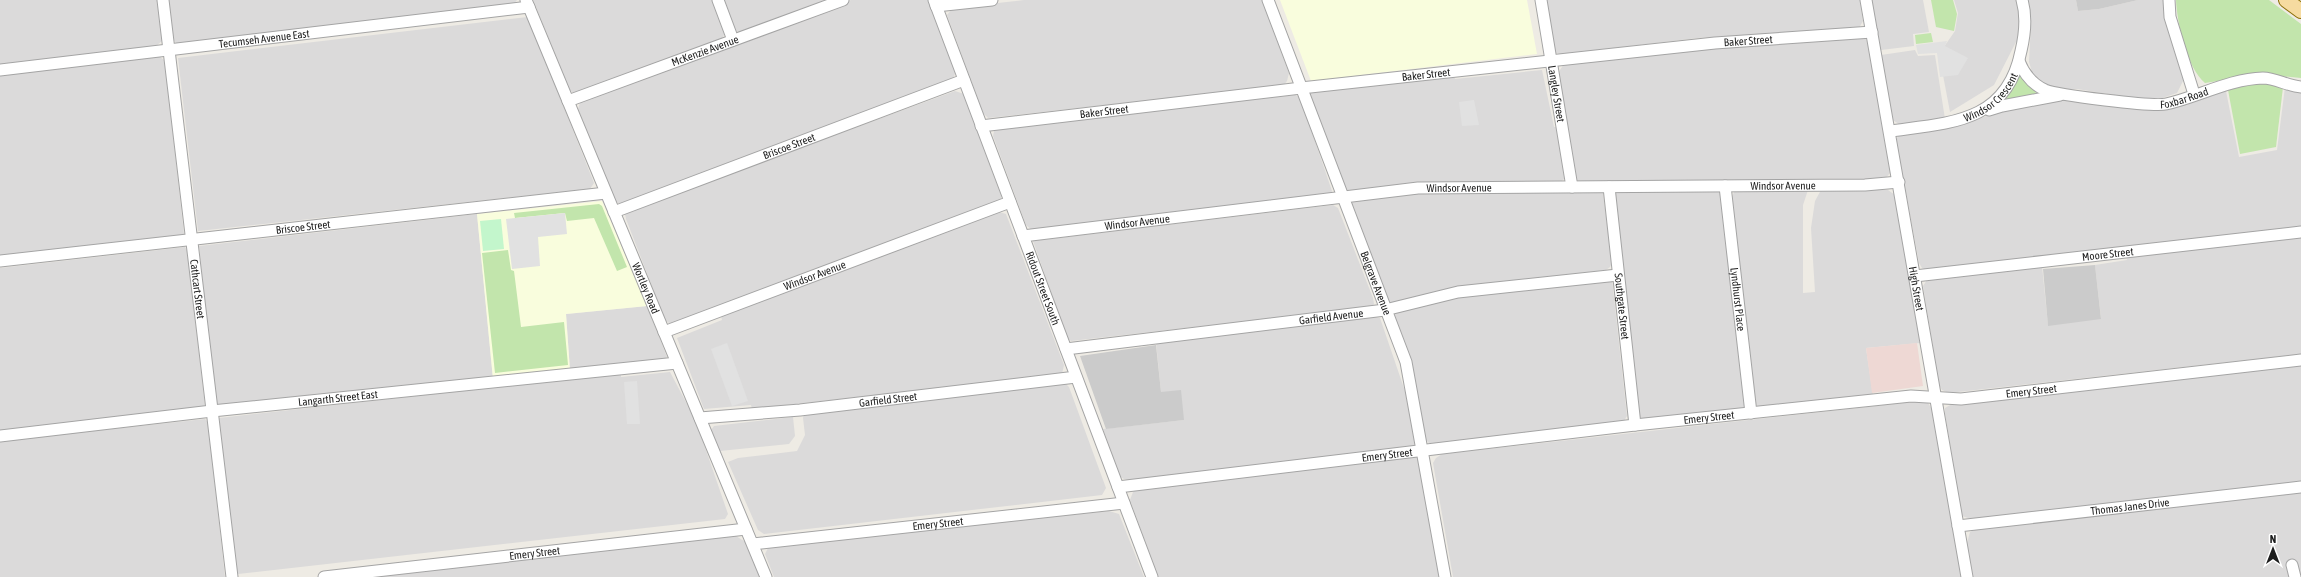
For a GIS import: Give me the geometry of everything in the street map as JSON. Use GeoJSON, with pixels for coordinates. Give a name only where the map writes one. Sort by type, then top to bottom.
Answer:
{"type":"FeatureCollection","features":[{"type":"Feature","properties":{"kind":"main road"},"geometry":{"type":"LineString","coordinates":[[2286,0],[2301,11]]}},
{"type":"Feature","properties":{"kind":"street","name":"Cathcart Street"},"geometry":{"type":"LineString","coordinates":[[163,0],[232,577]]}},
{"type":"Feature","properties":{"kind":"street"},"geometry":{"type":"LineString","coordinates":[[718,0],[733,40]]}},
{"type":"Feature","properties":{"kind":"street","name":"McKenzie Avenue"},"geometry":{"type":"LineString","coordinates":[[568,101],[843,0]]}},
{"type":"Feature","properties":{"kind":"street"},"geometry":{"type":"LineString","coordinates":[[935,3],[992,0]]}},
{"type":"Feature","properties":{"kind":"street","name":"Belgrave Avenue"},"geometry":{"type":"LineString","coordinates":[[1268,0],[1345,198],[1385,310],[1406,362],[1423,451],[1444,577]]}},
{"type":"Feature","properties":{"kind":"street","name":"Langley Street"},"geometry":{"type":"LineString","coordinates":[[1541,0],[1553,62],[1572,187]]}},
{"type":"Feature","properties":{"kind":"street","name":"High Street"},"geometry":{"type":"LineString","coordinates":[[1866,0],[1967,577]]}},
{"type":"Feature","properties":{"kind":"street","name":"Windsor Crescent"},"geometry":{"type":"LineString","coordinates":[[1890,131],[1951,123],[1970,117],[1987,109],[1998,99],[2019,61],[2025,33],[2025,9],[2022,0]]}},
{"type":"Feature","properties":{"kind":"street"},"geometry":{"type":"LineString","coordinates":[[2169,0],[2170,17],[2194,94]]}},
{"type":"Feature","properties":{"kind":"street","name":"Ridout Street South"},"geometry":{"type":"LineString","coordinates":[[935,3],[1152,577]]}},
{"type":"Feature","properties":{"kind":"street","name":"Tecumseh Avenue East"},"geometry":{"type":"LineString","coordinates":[[0,70],[527,4]]}},
{"type":"Feature","properties":{"kind":"street","name":"Wortley Road"},"geometry":{"type":"LineString","coordinates":[[527,4],[766,577]]}},
{"type":"Feature","properties":{"kind":"street","name":"Baker Street"},"geometry":{"type":"LineString","coordinates":[[981,126],[1301,88],[1553,62],[1715,43],[1872,32]]}},
{"type":"Feature","properties":{"kind":"street","name":"Foxbar Road"},"geometry":{"type":"LineString","coordinates":[[2019,61],[2022,70],[2038,86],[2046,90],[2065,95],[2141,104],[2164,105],[2194,94],[2246,80],[2264,78],[2301,87]]}},
{"type":"Feature","properties":{"kind":"street","name":"Briscoe Street"},"geometry":{"type":"LineString","coordinates":[[614,212],[964,80]]}},
{"type":"Feature","properties":{"kind":"street","name":"Foxbar Road"},"geometry":{"type":"LineString","coordinates":[[1970,117],[2002,106],[2065,95]]}},
{"type":"Feature","properties":{"kind":"street","name":"Windsor Avenue"},"geometry":{"type":"LineString","coordinates":[[1023,236],[1418,188],[1865,185],[1899,182]]}},
{"type":"Feature","properties":{"kind":"street","name":"Lyndhurst Place"},"geometry":{"type":"LineString","coordinates":[[1725,186],[1751,413]]}},
{"type":"Feature","properties":{"kind":"street","name":"Southgate Street"},"geometry":{"type":"LineString","coordinates":[[1609,187],[1635,425]]}},
{"type":"Feature","properties":{"kind":"street","name":"Briscoe Street"},"geometry":{"type":"LineString","coordinates":[[0,261],[192,241],[606,193]]}},
{"type":"Feature","properties":{"kind":"street","name":"Windsor Avenue"},"geometry":{"type":"LineString","coordinates":[[664,332],[1010,202]]}},
{"type":"Feature","properties":{"kind":"street","name":"Moore Street"},"geometry":{"type":"LineString","coordinates":[[1915,276],[2301,232]]}},
{"type":"Feature","properties":{"kind":"street","name":"Garfield Avenue"},"geometry":{"type":"LineString","coordinates":[[1066,348],[1385,310],[1458,292],[1618,275]]}},
{"type":"Feature","properties":{"kind":"street","name":"Emery Street"},"geometry":{"type":"LineString","coordinates":[[1118,487],[1635,425],[1912,396],[1962,399],[2301,360]]}},
{"type":"Feature","properties":{"kind":"street","name":"Langarth Street East"},"geometry":{"type":"LineString","coordinates":[[0,436],[212,411],[677,363]]}},
{"type":"Feature","properties":{"kind":"street","name":"Garfield Street"},"geometry":{"type":"LineString","coordinates":[[700,418],[800,410],[1076,377]]}},
{"type":"Feature","properties":{"kind":"street","name":"Thomas Janes Drive"},"geometry":{"type":"LineString","coordinates":[[1958,526],[2301,487]]}},
{"type":"Feature","properties":{"kind":"street","name":"Emery Street"},"geometry":{"type":"LineString","coordinates":[[753,544],[1124,503]]}},
{"type":"Feature","properties":{"kind":"street","name":"Emery Street"},"geometry":{"type":"LineString","coordinates":[[324,577],[746,529]]}},
{"type":"Feature","properties":{"kind":"street"},"geometry":{"type":"LineString","coordinates":[[2292,565],[2295,577]]}},
{"type":"Feature","properties":{"kind":"shaded area"},"geometry":{"type":"Polygon","coordinates":[[[0,0],[158,0],[163,40],[156,46],[0,64],[0,0]]]}},
{"type":"Feature","properties":{"kind":"shaded area"},"geometry":{"type":"Polygon","coordinates":[[[169,0],[517,0],[514,4],[176,43],[173,39],[169,0]]]}},
{"type":"Feature","properties":{"kind":"shaded area"},"geometry":{"type":"Polygon","coordinates":[[[533,0],[713,0],[726,32],[722,38],[578,93],[573,93],[570,90],[533,0]]]}},
{"type":"Feature","properties":{"kind":"shaded area"},"geometry":{"type":"Polygon","coordinates":[[[722,0],[828,0],[741,32],[735,31],[722,0]]]}},
{"type":"Feature","properties":{"kind":"shaded area"},"geometry":{"type":"Polygon","coordinates":[[[851,0],[929,0],[956,71],[953,79],[623,203],[618,203],[615,200],[578,109],[583,99],[851,0]]]}},
{"type":"Feature","properties":{"kind":"shaded area"},"geometry":{"type":"Polygon","coordinates":[[[1024,0],[1262,0],[1289,73],[1287,81],[1284,85],[988,118],[983,113],[947,15],[953,8],[1024,0]]]}},
{"type":"Feature","properties":{"kind":"shaded area"},"geometry":{"type":"Polygon","coordinates":[[[1280,0],[1527,0],[1537,54],[1311,81],[1280,0]]]}},
{"type":"Feature","properties":{"kind":"shaded area"},"geometry":{"type":"Polygon","coordinates":[[[1545,0],[1860,0],[1863,21],[1859,28],[1698,38],[1563,54],[1556,53],[1553,49],[1545,0]]]}},
{"type":"Feature","properties":{"kind":"shaded area"},"geometry":{"type":"Polygon","coordinates":[[[1872,0],[1923,0],[1929,32],[1913,34],[1914,46],[1881,50],[1872,0]]]}},
{"type":"Feature","properties":{"kind":"shaded area"},"geometry":{"type":"Polygon","coordinates":[[[1954,0],[2019,0],[2021,11],[2020,43],[2016,42],[1994,85],[1950,112],[1939,54],[1955,31],[1958,13],[1954,0]]]}},
{"type":"Feature","properties":{"kind":"shaded area"},"geometry":{"type":"Polygon","coordinates":[[[2028,0],[2076,0],[2078,11],[2099,9],[2138,0],[2164,0],[2184,79],[2177,93],[2162,98],[2139,99],[2077,89],[2053,90],[2033,75],[2029,62],[2031,22],[2028,0]]]}},
{"type":"Feature","properties":{"kind":"shaded area"},"geometry":{"type":"Polygon","coordinates":[[[2076,0],[2138,0],[2099,9],[2078,11],[2076,0]]]}},
{"type":"Feature","properties":{"kind":"shaded area"},"geometry":{"type":"Polygon","coordinates":[[[528,17],[594,183],[590,189],[198,231],[178,58],[528,17]]]}},
{"type":"Feature","properties":{"kind":"shaded area"},"geometry":{"type":"Polygon","coordinates":[[[1861,38],[1866,39],[1868,44],[1890,173],[1884,180],[1583,182],[1578,181],[1575,177],[1558,73],[1564,64],[1721,46],[1861,38]]]}},
{"type":"Feature","properties":{"kind":"shaded area"},"geometry":{"type":"Polygon","coordinates":[[[1947,41],[1945,46],[1968,58],[1958,75],[1940,77],[1937,53],[1918,54],[1916,45],[1947,41]]]}},
{"type":"Feature","properties":{"kind":"shaded area"},"geometry":{"type":"Polygon","coordinates":[[[1915,50],[1918,56],[1935,55],[1945,119],[1900,125],[1893,120],[1881,55],[1915,50]]]}},
{"type":"Feature","properties":{"kind":"shaded area"},"geometry":{"type":"Polygon","coordinates":[[[159,56],[165,61],[184,234],[182,236],[0,256],[0,74],[159,56]]]}},
{"type":"Feature","properties":{"kind":"shaded area"},"geometry":{"type":"Polygon","coordinates":[[[1542,70],[1554,127],[1558,127],[1567,177],[1560,182],[1400,184],[1347,193],[1309,96],[1309,93],[1454,76],[1455,79],[1542,70]]]}},
{"type":"Feature","properties":{"kind":"shaded area"},"geometry":{"type":"Polygon","coordinates":[[[2285,87],[2301,91],[2301,227],[1926,270],[1922,268],[1919,263],[1896,139],[1900,134],[1956,127],[2006,109],[2061,99],[2176,106],[2226,91],[2239,157],[2277,150],[2285,87]]]}},
{"type":"Feature","properties":{"kind":"shaded area"},"geometry":{"type":"Polygon","coordinates":[[[955,91],[964,94],[1001,195],[1001,200],[676,323],[669,323],[665,320],[626,219],[625,214],[630,210],[955,91]]]}},
{"type":"Feature","properties":{"kind":"shaded area"},"geometry":{"type":"Polygon","coordinates":[[[1295,95],[1300,97],[1332,191],[1331,196],[1033,231],[1026,225],[993,136],[994,131],[998,127],[1295,95]]]}},
{"type":"Feature","properties":{"kind":"shaded area"},"geometry":{"type":"Polygon","coordinates":[[[1474,100],[1479,125],[1462,126],[1459,102],[1474,100]]]}},
{"type":"Feature","properties":{"kind":"shaded area"},"geometry":{"type":"Polygon","coordinates":[[[1808,190],[1803,205],[1803,293],[1815,292],[1811,228],[1815,201],[1821,190],[1888,190],[1895,195],[1920,343],[1866,348],[1873,395],[1758,407],[1756,404],[1732,197],[1734,192],[1738,191],[1808,190]]]}},
{"type":"Feature","properties":{"kind":"shaded area"},"geometry":{"type":"Polygon","coordinates":[[[1417,191],[1599,191],[1603,193],[1612,263],[1606,270],[1459,287],[1395,304],[1389,303],[1351,203],[1354,200],[1417,191]]]}},
{"type":"Feature","properties":{"kind":"shaded area"},"geometry":{"type":"Polygon","coordinates":[[[1614,192],[1720,192],[1747,408],[1640,421],[1614,192]]]}},
{"type":"Feature","properties":{"kind":"shaded area"},"geometry":{"type":"Polygon","coordinates":[[[602,201],[647,306],[566,314],[570,371],[493,379],[477,214],[602,201]]]}},
{"type":"Feature","properties":{"kind":"shaded area"},"geometry":{"type":"Polygon","coordinates":[[[1333,205],[1338,208],[1373,298],[1374,304],[1371,307],[1071,341],[1067,338],[1033,241],[1333,205]]]}},
{"type":"Feature","properties":{"kind":"shaded area"},"geometry":{"type":"Polygon","coordinates":[[[999,212],[1006,214],[1064,365],[1062,374],[752,409],[751,405],[704,409],[677,338],[722,320],[721,316],[999,212]]]}},
{"type":"Feature","properties":{"kind":"shaded area"},"geometry":{"type":"Polygon","coordinates":[[[565,213],[567,234],[538,237],[540,266],[512,269],[506,219],[565,213]]]}},
{"type":"Feature","properties":{"kind":"shaded area"},"geometry":{"type":"Polygon","coordinates":[[[477,214],[493,379],[216,407],[199,246],[477,214]]]}},
{"type":"Feature","properties":{"kind":"shaded area"},"geometry":{"type":"Polygon","coordinates":[[[2301,237],[2301,354],[1949,393],[1942,390],[1939,385],[1923,286],[1927,280],[2042,266],[2048,325],[2101,318],[2095,265],[2127,260],[2126,256],[2301,237]]]}},
{"type":"Feature","properties":{"kind":"shaded area"},"geometry":{"type":"Polygon","coordinates":[[[185,247],[187,250],[205,405],[202,409],[0,431],[0,268],[185,247]]]}},
{"type":"Feature","properties":{"kind":"shaded area"},"geometry":{"type":"Polygon","coordinates":[[[2095,265],[2101,319],[2048,326],[2043,269],[2095,265]]]}},
{"type":"Feature","properties":{"kind":"shaded area"},"geometry":{"type":"Polygon","coordinates":[[[1612,279],[1627,416],[1624,421],[1433,445],[1426,440],[1415,381],[1394,315],[1399,310],[1443,299],[1612,279]]]}},
{"type":"Feature","properties":{"kind":"shaded area"},"geometry":{"type":"Polygon","coordinates":[[[647,306],[667,357],[663,360],[570,371],[566,314],[647,306]]]}},
{"type":"Feature","properties":{"kind":"shaded area"},"geometry":{"type":"Polygon","coordinates":[[[1375,317],[1380,318],[1407,397],[1416,440],[1414,447],[1130,480],[1119,476],[1103,429],[1184,420],[1161,392],[1156,342],[1375,317]]]}},
{"type":"Feature","properties":{"kind":"shaded area"},"geometry":{"type":"Polygon","coordinates":[[[727,343],[748,401],[732,406],[711,349],[727,343]]]}},
{"type":"Feature","properties":{"kind":"shaded area"},"geometry":{"type":"Polygon","coordinates":[[[1917,343],[1923,386],[1872,393],[1866,348],[1917,343]]]}},
{"type":"Feature","properties":{"kind":"shaded area"},"geometry":{"type":"Polygon","coordinates":[[[1156,345],[1161,392],[1181,390],[1184,420],[1106,429],[1080,356],[1156,345]]]}},
{"type":"Feature","properties":{"kind":"shaded area"},"geometry":{"type":"Polygon","coordinates":[[[2301,365],[2301,482],[1974,520],[1962,516],[1945,414],[1945,408],[1952,404],[2301,365]]]}},
{"type":"Feature","properties":{"kind":"shaded area"},"geometry":{"type":"Polygon","coordinates":[[[670,372],[696,421],[728,514],[725,519],[238,574],[236,572],[219,418],[621,373],[621,377],[670,372]]]}},
{"type":"Feature","properties":{"kind":"shaded area"},"geometry":{"type":"Polygon","coordinates":[[[637,381],[640,424],[627,424],[624,382],[637,381]]]}},
{"type":"Feature","properties":{"kind":"shaded area"},"geometry":{"type":"Polygon","coordinates":[[[1066,384],[1069,387],[1106,488],[1102,495],[764,534],[758,530],[728,462],[738,458],[797,451],[805,435],[804,414],[808,413],[1066,384]]]}},
{"type":"Feature","properties":{"kind":"shaded area"},"geometry":{"type":"Polygon","coordinates":[[[1921,401],[1928,403],[1932,409],[1961,577],[1453,577],[1433,463],[1436,458],[1442,454],[1921,401]]]}},
{"type":"Feature","properties":{"kind":"shaded area"},"geometry":{"type":"Polygon","coordinates":[[[793,417],[795,436],[789,444],[720,451],[711,430],[714,426],[793,417]]]}},
{"type":"Feature","properties":{"kind":"shaded area"},"geometry":{"type":"Polygon","coordinates":[[[205,419],[208,422],[225,577],[0,577],[0,441],[205,419]]]}},
{"type":"Feature","properties":{"kind":"shaded area"},"geometry":{"type":"Polygon","coordinates":[[[1418,455],[1440,577],[1158,577],[1130,500],[1133,492],[1139,488],[1418,455]]]}},
{"type":"Feature","properties":{"kind":"shaded area"},"geometry":{"type":"Polygon","coordinates":[[[2301,493],[2301,577],[1973,577],[1967,543],[1970,532],[1977,529],[2301,493]]]}},
{"type":"Feature","properties":{"kind":"shaded area"},"geometry":{"type":"Polygon","coordinates":[[[1109,511],[1119,514],[1144,577],[774,577],[765,554],[769,546],[1109,511]]]}},
{"type":"Feature","properties":{"kind":"shaded area"},"geometry":{"type":"Polygon","coordinates":[[[736,536],[747,543],[762,577],[362,577],[736,536]]]}},
{"type":"Feature","properties":{"kind":"green space"},"geometry":{"type":"Polygon","coordinates":[[[1931,0],[1953,0],[1957,14],[1954,31],[1936,27],[1931,0]]]}},
{"type":"Feature","properties":{"kind":"green space"},"geometry":{"type":"Polygon","coordinates":[[[2176,0],[2269,0],[2301,24],[2301,78],[2262,74],[2205,83],[2193,67],[2188,56],[2178,21],[2176,0]]]}},
{"type":"Feature","properties":{"kind":"green space"},"geometry":{"type":"Polygon","coordinates":[[[1931,33],[1933,42],[1916,44],[1915,35],[1931,33]]]}},
{"type":"Feature","properties":{"kind":"green space"},"geometry":{"type":"Polygon","coordinates":[[[2020,72],[2037,94],[2001,102],[2020,72]]]}},
{"type":"Feature","properties":{"kind":"green space"},"geometry":{"type":"Polygon","coordinates":[[[2253,84],[2270,84],[2283,87],[2276,147],[2240,154],[2228,90],[2253,84]]]}},
{"type":"Feature","properties":{"kind":"green space"},"geometry":{"type":"Polygon","coordinates":[[[599,204],[602,206],[627,267],[617,271],[594,218],[567,221],[565,213],[515,218],[514,213],[599,204]]]}},
{"type":"Feature","properties":{"kind":"green space"},"geometry":{"type":"Polygon","coordinates":[[[501,219],[504,249],[483,251],[480,221],[501,219]]]}},
{"type":"Feature","properties":{"kind":"green space"},"geometry":{"type":"Polygon","coordinates":[[[508,250],[511,270],[514,271],[521,327],[564,322],[568,365],[495,373],[482,253],[508,250]]]}}]}
